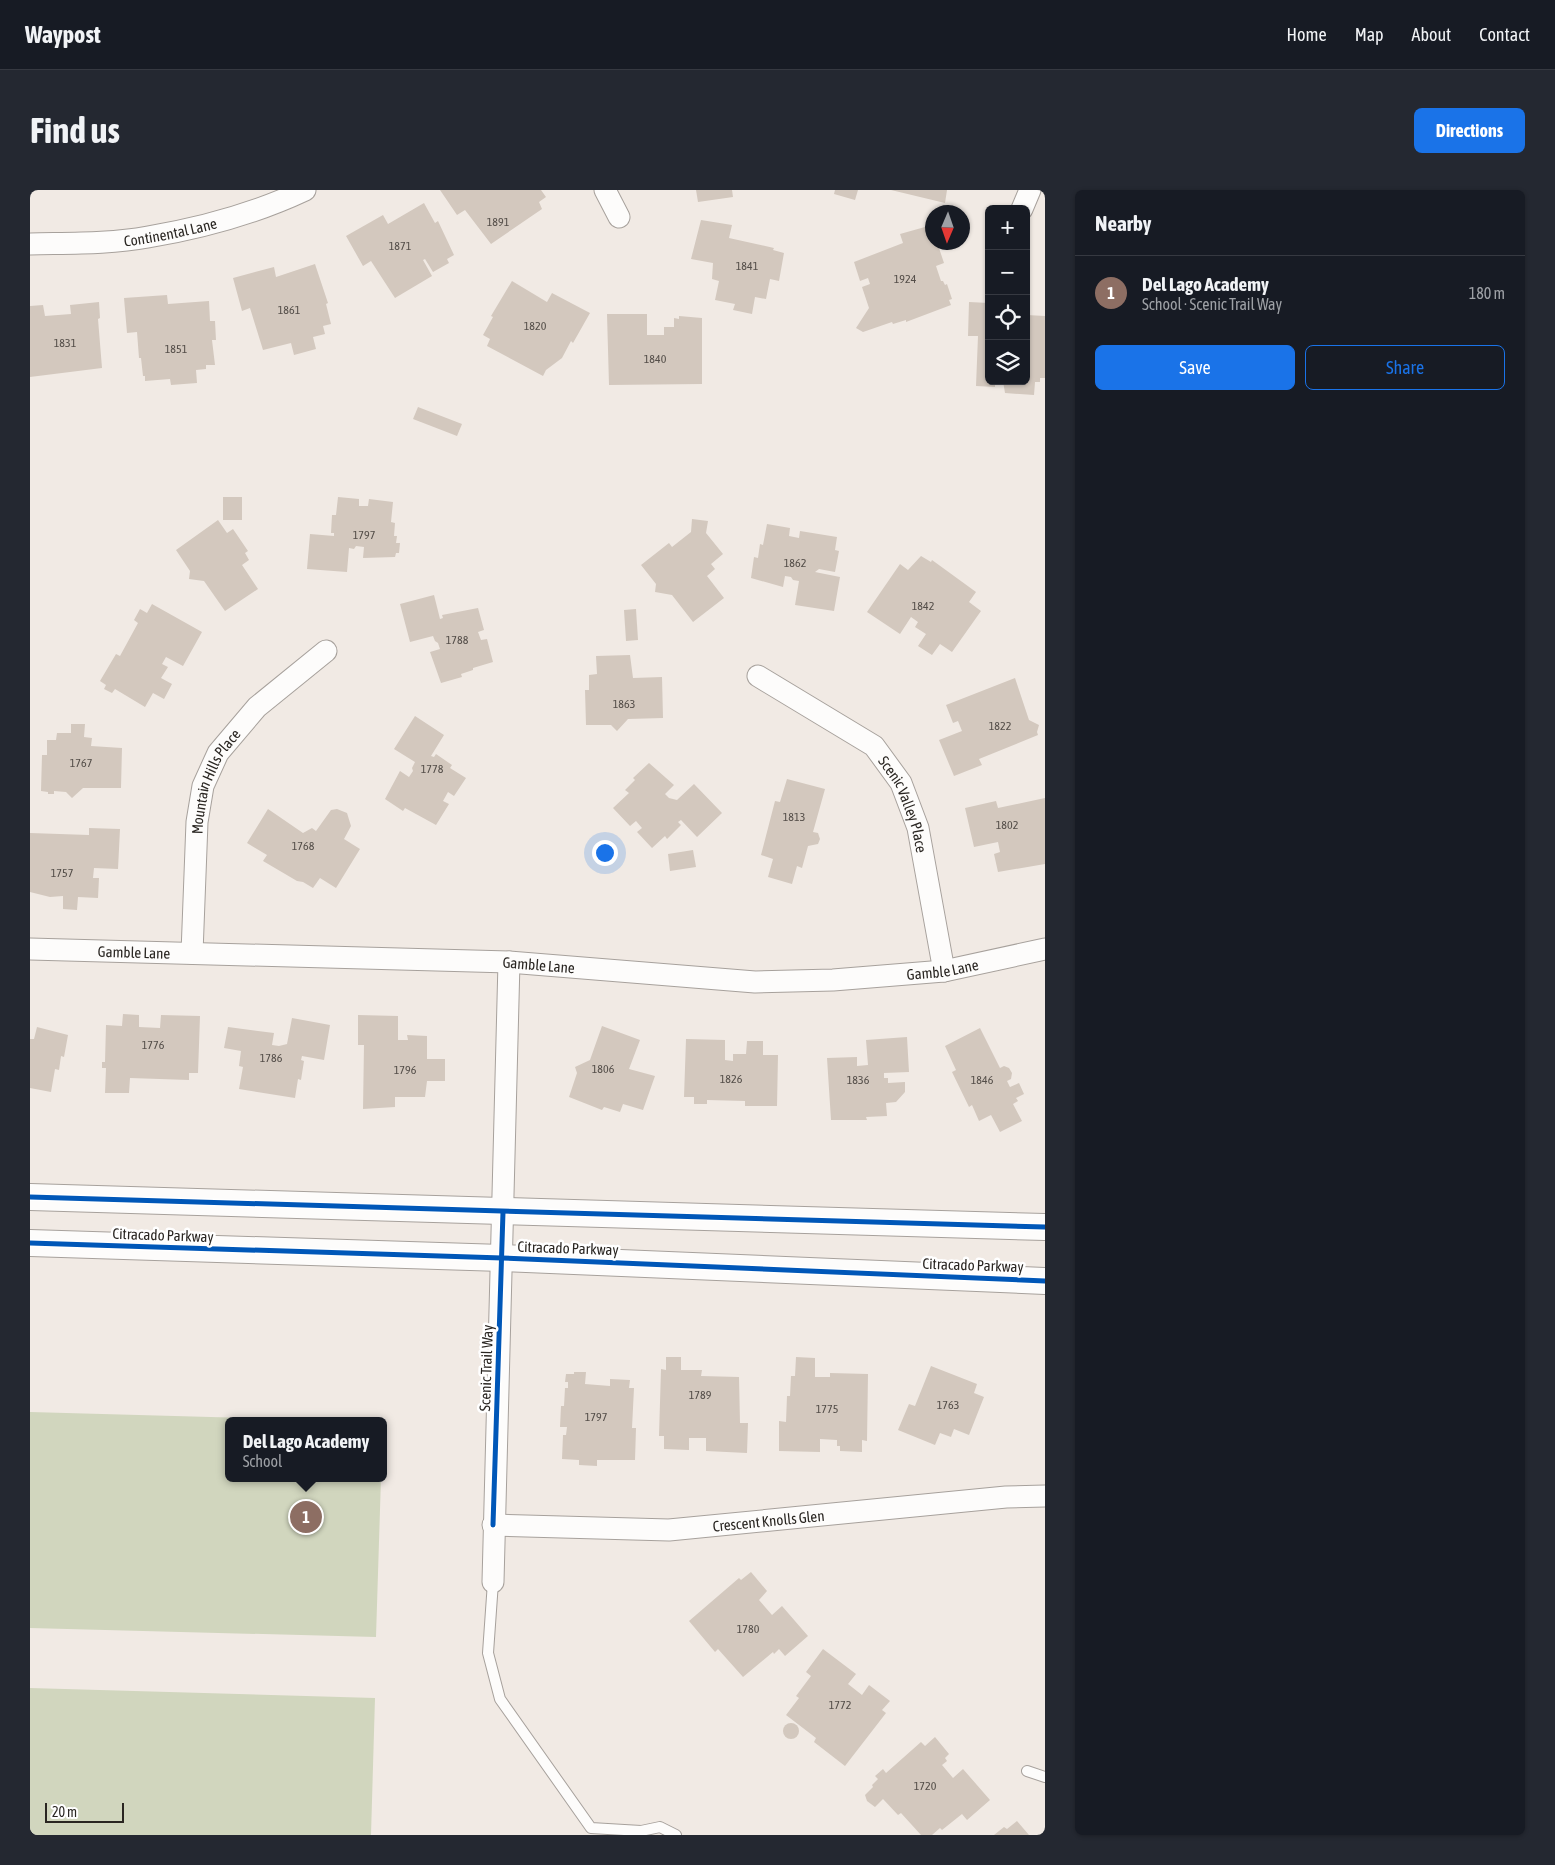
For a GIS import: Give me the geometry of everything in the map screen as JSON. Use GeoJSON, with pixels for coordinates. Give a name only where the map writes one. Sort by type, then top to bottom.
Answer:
{"type":"FeatureCollection","features":[{"type":"Feature","properties":{"kind":"street","name":"Continental Lane"},"geometry":{"type":"LineString","coordinates":[[30,244],[86,243],[147,237],[210,223],[278,202],[305,190]]}},
{"type":"Feature","properties":{"kind":"street"},"geometry":{"type":"LineString","coordinates":[[605,190],[619,217]]}},
{"type":"Feature","properties":{"kind":"street"},"geometry":{"type":"LineString","coordinates":[[1024,205],[1030,190]]}},
{"type":"Feature","properties":{"kind":"street","name":"Mountain Hills Place"},"geometry":{"type":"LineString","coordinates":[[192,953],[198,822],[203,786],[218,753],[257,707],[326,651]]}},
{"type":"Feature","properties":{"kind":"street","name":"Scenic Valley Place"},"geometry":{"type":"LineString","coordinates":[[758,676],[874,746],[901,783],[918,828],[944,971]]}},
{"type":"Feature","properties":{"kind":"street","name":"Gamble Lane"},"geometry":{"type":"LineString","coordinates":[[30,949],[509,962],[755,982],[834,980],[944,971],[1045,949]]}},
{"type":"Feature","properties":{"kind":"street","name":"Scenic Trail Way"},"geometry":{"type":"LineString","coordinates":[[493,1582],[509,962]]}},
{"type":"Feature","properties":{"kind":"street"},"geometry":{"type":"LineString","coordinates":[[30,1197],[1045,1227]]}},
{"type":"Feature","properties":{"kind":"street","name":"Citracado Parkway"},"geometry":{"type":"LineString","coordinates":[[30,1243],[502,1258],[1045,1281]]}},
{"type":"Feature","properties":{"kind":"street","name":"Crescent Knolls Glen"},"geometry":{"type":"LineString","coordinates":[[493,1525],[669,1530],[1006,1497],[1045,1496]]}},
{"type":"Feature","properties":{"kind":"lane"},"geometry":{"type":"LineString","coordinates":[[493,1582],[488,1653],[500,1699],[592,1832],[641,1832],[660,1827],[676,1835]]}},
{"type":"Feature","properties":{"kind":"lane"},"geometry":{"type":"LineString","coordinates":[[1027,1770],[1045,1777]]}},
{"type":"Feature","properties":{"kind":"green space"},"geometry":{"type":"Polygon","coordinates":[[[30,1412],[225,1417],[225,1482],[381,1482],[376,1637],[30,1628],[30,1412]]]}},
{"type":"Feature","properties":{"kind":"green space"},"geometry":{"type":"Polygon","coordinates":[[[30,1688],[375,1698],[371,1835],[30,1835],[30,1688]]]}},
{"type":"Feature","properties":{"kind":"building"},"geometry":{"type":"Polygon","coordinates":[[[440,190],[541,190],[546,197],[539,202],[542,209],[491,244],[465,210],[457,215],[440,190]]]}},
{"type":"Feature","properties":{"kind":"building"},"geometry":{"type":"Polygon","coordinates":[[[696,190],[732,190],[733,197],[698,202],[696,190]]]}},
{"type":"Feature","properties":{"kind":"building"},"geometry":{"type":"Polygon","coordinates":[[[835,190],[858,190],[855,200],[834,194],[835,190]]]}},
{"type":"Feature","properties":{"kind":"building"},"geometry":{"type":"Polygon","coordinates":[[[891,190],[947,190],[945,203],[891,190]]]}},
{"type":"Feature","properties":{"kind":"building"},"geometry":{"type":"Polygon","coordinates":[[[424,203],[435,223],[438,221],[454,255],[447,259],[449,263],[433,272],[425,259],[423,260],[432,276],[395,298],[371,261],[363,266],[346,236],[383,215],[388,224],[424,203]]]}},
{"type":"Feature","properties":{"kind":"building"},"geometry":{"type":"Polygon","coordinates":[[[701,220],[732,225],[729,238],[774,248],[773,250],[784,253],[779,281],[770,279],[766,299],[755,297],[752,314],[733,310],[735,304],[715,300],[719,281],[712,279],[713,263],[691,259],[701,220]]]}},
{"type":"Feature","properties":{"kind":"building"},"geometry":{"type":"Polygon","coordinates":[[[925,227],[925,250],[940,250],[944,263],[936,266],[941,281],[945,285],[947,284],[952,299],[949,300],[951,305],[906,322],[906,320],[893,324],[892,322],[863,332],[856,328],[869,308],[862,287],[870,284],[868,278],[860,281],[854,262],[903,243],[900,234],[925,227]]]}},
{"type":"Feature","properties":{"kind":"building"},"geometry":{"type":"Polygon","coordinates":[[[315,264],[328,303],[326,304],[331,324],[323,326],[325,334],[313,337],[316,349],[294,355],[291,343],[263,350],[250,308],[242,311],[233,278],[274,267],[276,277],[315,264]]]}},
{"type":"Feature","properties":{"kind":"building"},"geometry":{"type":"Polygon","coordinates":[[[512,281],[547,302],[552,293],[590,313],[562,358],[546,370],[543,376],[487,346],[490,339],[483,335],[493,317],[491,316],[512,281]]]}},
{"type":"Feature","properties":{"kind":"building"},"geometry":{"type":"Polygon","coordinates":[[[167,295],[168,304],[209,301],[210,321],[215,321],[216,340],[212,340],[215,365],[206,365],[206,369],[196,370],[197,383],[171,385],[170,379],[145,381],[141,358],[139,358],[137,332],[127,333],[124,298],[167,295]]]}},
{"type":"Feature","properties":{"kind":"building"},"geometry":{"type":"Polygon","coordinates":[[[99,302],[100,318],[98,319],[102,368],[30,377],[30,306],[43,305],[45,316],[71,314],[70,305],[99,302]]]}},
{"type":"Feature","properties":{"kind":"building"},"geometry":{"type":"Polygon","coordinates":[[[969,302],[985,303],[985,385],[995,385],[995,387],[976,386],[978,336],[968,336],[969,302]]]}},
{"type":"Feature","properties":{"kind":"building"},"geometry":{"type":"Polygon","coordinates":[[[607,314],[647,314],[647,335],[664,335],[664,327],[674,327],[674,318],[679,319],[679,316],[702,318],[702,384],[609,385],[607,314]]]}},
{"type":"Feature","properties":{"kind":"building"},"geometry":{"type":"Polygon","coordinates":[[[1030,315],[1045,316],[1045,378],[1040,378],[1040,382],[1035,382],[1034,395],[1005,393],[1004,385],[1030,385],[1030,315]]]}},
{"type":"Feature","properties":{"kind":"building"},"geometry":{"type":"Polygon","coordinates":[[[418,407],[462,424],[457,436],[413,419],[418,407]]]}},
{"type":"Feature","properties":{"kind":"building"},"geometry":{"type":"Polygon","coordinates":[[[223,497],[242,497],[242,520],[223,520],[223,497]]]}},
{"type":"Feature","properties":{"kind":"building"},"geometry":{"type":"Polygon","coordinates":[[[338,497],[359,499],[359,506],[368,506],[369,499],[393,502],[391,522],[395,523],[394,536],[397,536],[396,543],[400,543],[399,553],[396,553],[395,557],[363,558],[364,547],[356,546],[354,549],[349,548],[347,572],[307,569],[310,534],[334,536],[334,533],[331,533],[332,515],[336,515],[338,497]]]}},
{"type":"Feature","properties":{"kind":"building"},"geometry":{"type":"Polygon","coordinates":[[[692,519],[708,521],[706,533],[723,554],[711,564],[715,569],[707,576],[724,598],[693,622],[672,595],[655,592],[656,584],[641,565],[669,543],[672,547],[691,532],[692,519]]]}},
{"type":"Feature","properties":{"kind":"building"},"geometry":{"type":"Polygon","coordinates":[[[218,520],[227,533],[233,529],[248,551],[245,553],[249,560],[242,565],[258,589],[225,611],[204,581],[189,579],[190,571],[176,550],[218,520]]]}},
{"type":"Feature","properties":{"kind":"building"},"geometry":{"type":"Polygon","coordinates":[[[767,524],[790,528],[789,536],[799,538],[800,531],[837,537],[835,550],[839,551],[835,572],[819,569],[815,572],[840,577],[834,611],[795,605],[799,581],[793,580],[791,577],[785,576],[783,587],[751,578],[754,557],[758,558],[760,544],[763,545],[767,524]]]}},
{"type":"Feature","properties":{"kind":"building"},"geometry":{"type":"Polygon","coordinates":[[[921,556],[931,562],[932,560],[976,592],[969,602],[981,611],[952,652],[940,644],[932,655],[918,646],[926,634],[915,627],[918,622],[911,617],[900,634],[867,612],[900,564],[908,570],[921,556]]]}},
{"type":"Feature","properties":{"kind":"building"},"geometry":{"type":"Polygon","coordinates":[[[434,595],[440,619],[443,618],[442,615],[478,608],[484,630],[478,632],[481,640],[487,639],[493,662],[473,668],[473,670],[461,674],[462,677],[441,683],[430,652],[440,649],[438,643],[433,636],[410,642],[400,604],[434,595]]]}},
{"type":"Feature","properties":{"kind":"building"},"geometry":{"type":"Polygon","coordinates":[[[152,604],[202,632],[183,666],[166,657],[162,664],[168,667],[161,678],[172,684],[164,699],[153,693],[145,707],[115,689],[112,693],[104,689],[106,685],[100,681],[116,654],[120,656],[138,623],[134,620],[140,609],[147,613],[152,604]]]}},
{"type":"Feature","properties":{"kind":"building"},"geometry":{"type":"Polygon","coordinates":[[[636,609],[638,640],[626,641],[624,610],[636,609]]]}},
{"type":"Feature","properties":{"kind":"building"},"geometry":{"type":"Polygon","coordinates":[[[630,655],[633,678],[662,677],[663,718],[628,719],[617,731],[611,725],[586,725],[585,690],[589,690],[589,675],[597,674],[596,656],[630,655]]]}},
{"type":"Feature","properties":{"kind":"building"},"geometry":{"type":"Polygon","coordinates":[[[1015,678],[1029,720],[1039,725],[1038,735],[979,759],[982,765],[954,776],[939,740],[962,731],[958,721],[953,723],[946,705],[1015,678]]]}},
{"type":"Feature","properties":{"kind":"building"},"geometry":{"type":"Polygon","coordinates":[[[415,716],[444,735],[431,756],[434,757],[436,754],[452,765],[450,768],[466,778],[454,796],[448,792],[443,801],[449,804],[436,825],[405,808],[403,811],[385,799],[400,771],[409,777],[413,771],[412,768],[415,762],[394,749],[415,716]]]}},
{"type":"Feature","properties":{"kind":"building"},"geometry":{"type":"Polygon","coordinates":[[[71,724],[85,724],[84,737],[92,738],[91,746],[122,748],[121,788],[83,788],[72,798],[66,792],[54,791],[54,794],[48,794],[48,792],[41,791],[42,755],[47,755],[47,740],[56,740],[57,733],[71,733],[71,724]]]}},
{"type":"Feature","properties":{"kind":"building"},"geometry":{"type":"Polygon","coordinates":[[[649,763],[674,785],[665,794],[669,798],[677,800],[694,784],[722,813],[697,837],[681,820],[678,822],[681,825],[667,839],[665,836],[652,848],[637,832],[642,828],[636,821],[630,826],[613,808],[629,793],[625,790],[635,780],[633,778],[649,763]]]}},
{"type":"Feature","properties":{"kind":"building"},"geometry":{"type":"Polygon","coordinates":[[[787,779],[825,789],[813,832],[818,833],[820,839],[818,844],[808,846],[802,868],[797,866],[792,884],[768,877],[773,859],[761,855],[775,801],[780,802],[787,779]]]}},
{"type":"Feature","properties":{"kind":"building"},"geometry":{"type":"Polygon","coordinates":[[[1045,798],[1045,864],[998,872],[994,854],[1000,852],[998,842],[974,847],[965,808],[996,801],[998,808],[1045,798]]]}},
{"type":"Feature","properties":{"kind":"building"},"geometry":{"type":"Polygon","coordinates":[[[268,809],[303,833],[312,828],[316,831],[331,810],[337,809],[347,813],[351,826],[344,839],[360,849],[336,888],[320,878],[313,888],[297,881],[263,861],[267,855],[247,843],[268,809]]]}},
{"type":"Feature","properties":{"kind":"building"},"geometry":{"type":"Polygon","coordinates":[[[89,828],[120,829],[118,869],[94,868],[93,878],[99,878],[98,898],[78,897],[77,910],[63,909],[63,896],[50,897],[30,892],[30,833],[89,835],[89,828]]]}},
{"type":"Feature","properties":{"kind":"building"},"geometry":{"type":"Polygon","coordinates":[[[693,850],[696,867],[670,871],[668,854],[693,850]]]}},
{"type":"Feature","properties":{"kind":"building"},"geometry":{"type":"Polygon","coordinates":[[[123,1014],[139,1015],[139,1027],[160,1028],[161,1015],[200,1016],[198,1073],[189,1073],[189,1080],[130,1078],[129,1093],[105,1093],[106,1068],[102,1068],[102,1062],[105,1062],[106,1025],[122,1026],[123,1014]]]}},
{"type":"Feature","properties":{"kind":"building"},"geometry":{"type":"Polygon","coordinates":[[[358,1015],[398,1016],[398,1040],[408,1040],[407,1035],[427,1036],[427,1059],[445,1059],[445,1081],[427,1081],[425,1097],[395,1097],[395,1107],[363,1109],[364,1045],[358,1045],[358,1015]]]}},
{"type":"Feature","properties":{"kind":"building"},"geometry":{"type":"Polygon","coordinates":[[[292,1018],[330,1025],[324,1060],[302,1056],[301,1060],[304,1061],[301,1080],[298,1079],[295,1098],[239,1089],[243,1067],[239,1066],[241,1051],[224,1048],[228,1027],[274,1033],[272,1045],[279,1046],[287,1044],[292,1018]]]}},
{"type":"Feature","properties":{"kind":"building"},"geometry":{"type":"Polygon","coordinates":[[[602,1026],[640,1040],[629,1069],[655,1076],[643,1110],[623,1104],[620,1112],[604,1107],[602,1110],[569,1097],[577,1073],[575,1067],[590,1060],[602,1026]]]}},
{"type":"Feature","properties":{"kind":"building"},"geometry":{"type":"Polygon","coordinates":[[[37,1027],[68,1035],[64,1057],[61,1056],[59,1070],[55,1069],[51,1092],[30,1088],[30,1039],[34,1039],[37,1027]]]}},
{"type":"Feature","properties":{"kind":"building"},"geometry":{"type":"Polygon","coordinates":[[[980,1028],[1000,1068],[1004,1066],[1009,1068],[1012,1073],[1011,1079],[1007,1081],[1010,1087],[1019,1083],[1024,1094],[1016,1098],[1018,1101],[1013,1104],[1022,1121],[1000,1132],[991,1115],[979,1121],[972,1105],[969,1107],[952,1072],[956,1070],[945,1046],[980,1028]]]}},
{"type":"Feature","properties":{"kind":"building"},"geometry":{"type":"Polygon","coordinates":[[[907,1037],[909,1072],[884,1073],[884,1078],[888,1078],[888,1083],[905,1082],[905,1092],[896,1102],[886,1103],[887,1116],[866,1117],[867,1120],[831,1120],[827,1058],[857,1057],[857,1066],[868,1065],[866,1040],[907,1037]]]}},
{"type":"Feature","properties":{"kind":"building"},"geometry":{"type":"Polygon","coordinates":[[[686,1039],[725,1040],[725,1060],[733,1061],[733,1054],[746,1054],[747,1041],[763,1041],[763,1055],[778,1055],[777,1106],[745,1106],[745,1101],[707,1100],[707,1104],[694,1104],[694,1097],[684,1097],[686,1039]]]}},
{"type":"Feature","properties":{"kind":"building"},"geometry":{"type":"Polygon","coordinates":[[[666,1357],[681,1357],[681,1370],[702,1370],[701,1376],[739,1377],[740,1423],[748,1423],[747,1453],[706,1451],[706,1438],[689,1438],[689,1450],[664,1449],[664,1436],[659,1436],[661,1369],[666,1370],[666,1357]]]}},
{"type":"Feature","properties":{"kind":"building"},"geometry":{"type":"Polygon","coordinates":[[[796,1357],[815,1358],[815,1377],[830,1377],[830,1373],[868,1374],[867,1441],[862,1440],[862,1452],[840,1451],[840,1446],[837,1446],[837,1440],[820,1439],[820,1452],[779,1451],[779,1421],[786,1422],[787,1396],[790,1396],[791,1376],[795,1376],[796,1357]]]}},
{"type":"Feature","properties":{"kind":"building"},"geometry":{"type":"Polygon","coordinates":[[[931,1366],[977,1384],[974,1393],[984,1397],[969,1435],[954,1429],[951,1437],[940,1433],[935,1445],[898,1430],[909,1404],[915,1406],[931,1366]]]}},
{"type":"Feature","properties":{"kind":"building"},"geometry":{"type":"Polygon","coordinates":[[[574,1372],[586,1372],[585,1384],[610,1386],[610,1379],[630,1380],[629,1388],[634,1388],[632,1428],[636,1428],[635,1460],[597,1460],[597,1466],[579,1465],[579,1460],[562,1459],[563,1435],[566,1435],[567,1427],[560,1427],[561,1406],[564,1406],[565,1388],[568,1388],[568,1382],[565,1382],[566,1374],[574,1374],[574,1372]]]}},
{"type":"Feature","properties":{"kind":"building"},"geometry":{"type":"Polygon","coordinates":[[[751,1572],[767,1591],[759,1600],[772,1615],[782,1606],[808,1636],[785,1656],[779,1649],[774,1654],[773,1652],[743,1677],[718,1649],[715,1652],[689,1621],[739,1578],[741,1580],[751,1572]]]}},
{"type":"Feature","properties":{"kind":"building"},"geometry":{"type":"Polygon","coordinates":[[[823,1649],[856,1674],[848,1684],[862,1695],[869,1685],[890,1701],[882,1710],[886,1713],[845,1766],[814,1742],[816,1738],[786,1715],[799,1698],[796,1696],[811,1676],[806,1672],[823,1649]]]}},
{"type":"Feature","properties":{"kind":"building"},"geometry":{"type":"Polygon","coordinates":[[[788,1723],[794,1723],[799,1728],[797,1737],[788,1739],[783,1734],[783,1728],[788,1723]]]}},
{"type":"Feature","properties":{"kind":"building"},"geometry":{"type":"Polygon","coordinates":[[[935,1737],[949,1754],[945,1758],[947,1761],[942,1765],[953,1778],[963,1769],[990,1800],[967,1820],[962,1814],[942,1830],[940,1828],[932,1835],[921,1835],[901,1813],[898,1815],[883,1799],[875,1807],[867,1801],[865,1795],[878,1779],[875,1776],[883,1769],[886,1773],[921,1742],[925,1746],[935,1737]]]}},
{"type":"Feature","properties":{"kind":"building"},"geometry":{"type":"Polygon","coordinates":[[[1017,1821],[1029,1835],[994,1835],[1004,1827],[1007,1829],[1017,1821]]]}},
{"type":"Feature","properties":{"kind":"cycle path"},"geometry":{"type":"LineString","coordinates":[[30,1197],[1045,1227]]}},
{"type":"Feature","properties":{"kind":"cycle path"},"geometry":{"type":"LineString","coordinates":[[493,1525],[503,1212]]}},
{"type":"Feature","properties":{"kind":"cycle path"},"geometry":{"type":"LineString","coordinates":[[30,1243],[502,1258],[1045,1281]]}},
{"type":"Feature","properties":{"kind":"place","name":"Del Lago Academy"},"geometry":{"type":"Point","coordinates":[306,1517]}}]}
